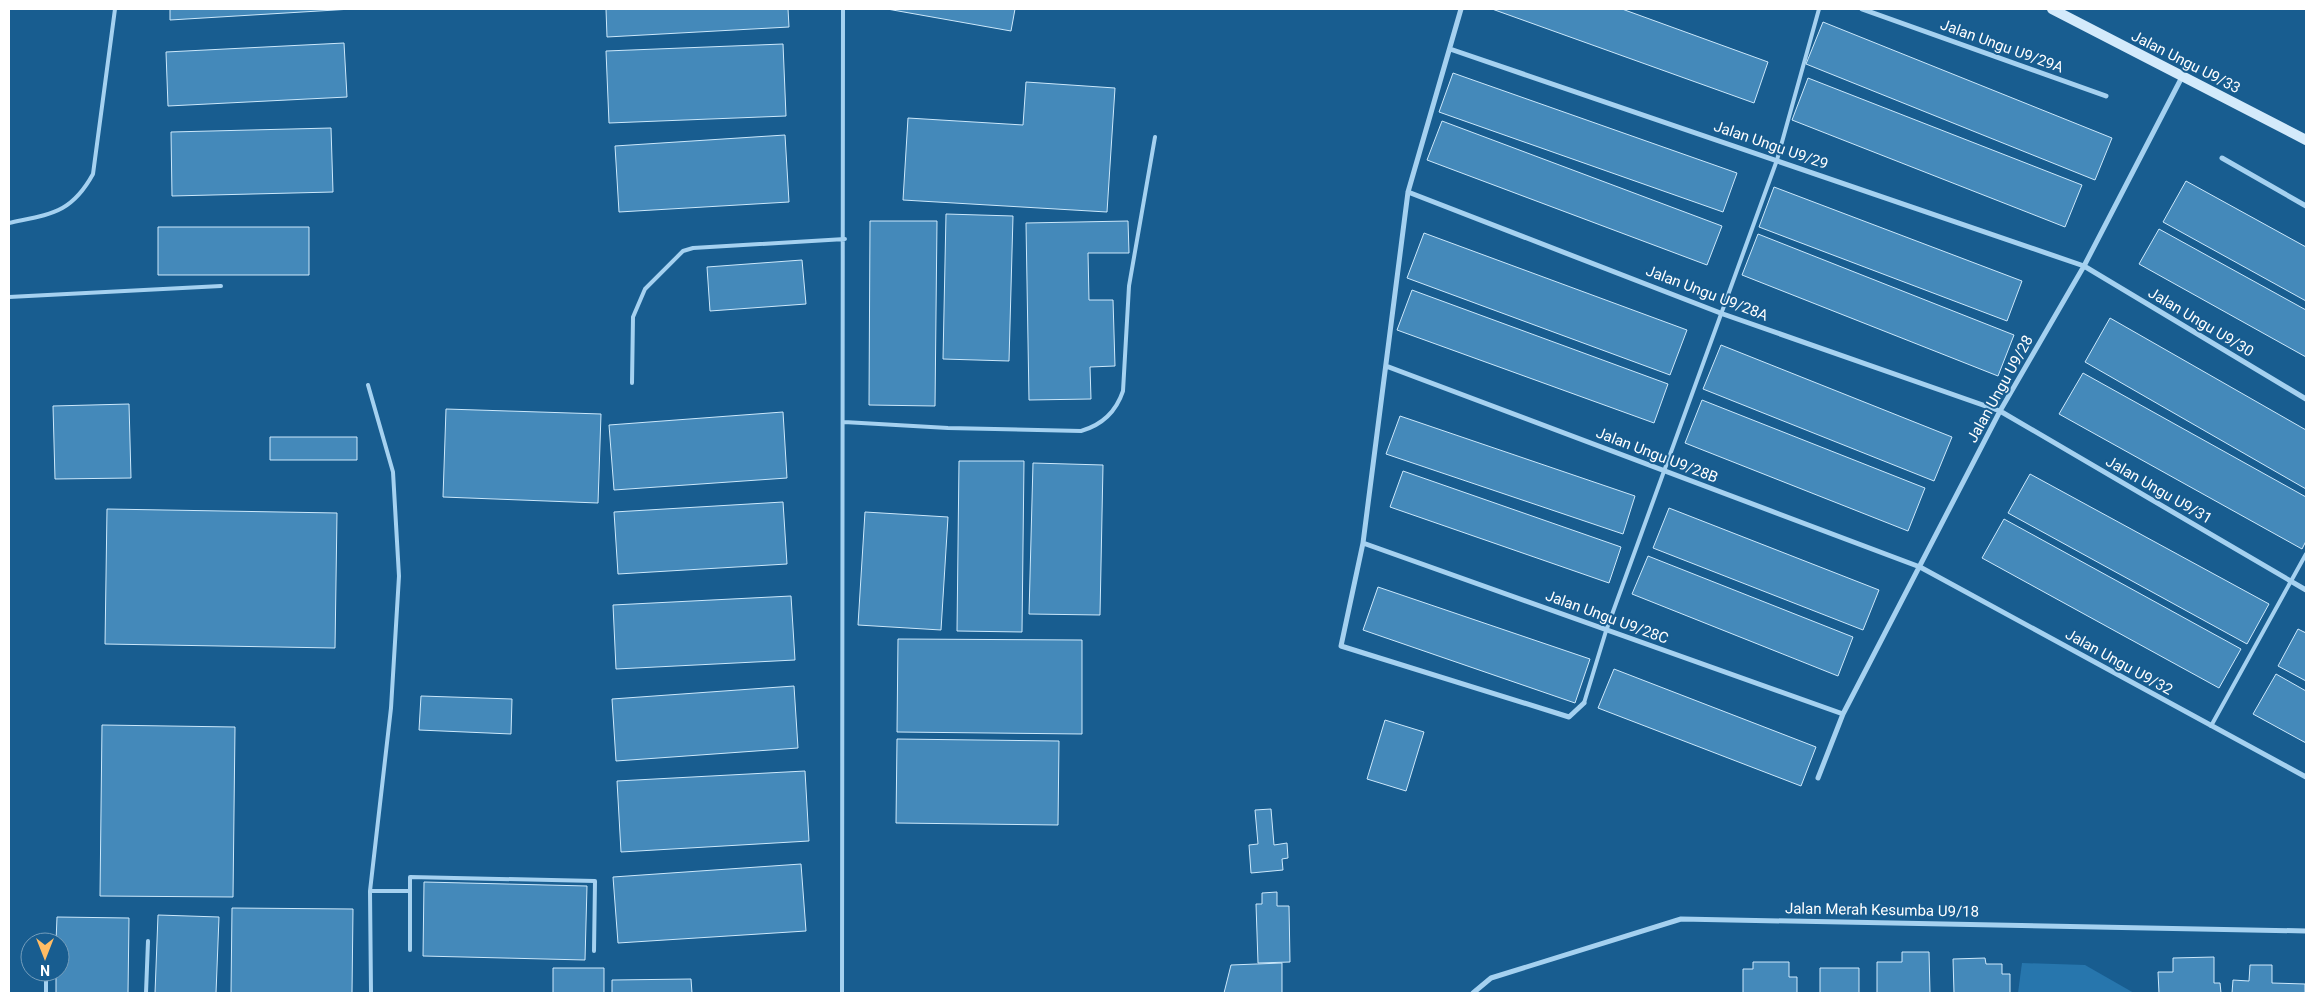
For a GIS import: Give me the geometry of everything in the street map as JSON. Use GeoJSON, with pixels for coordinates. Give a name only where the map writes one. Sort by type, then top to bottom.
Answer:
{"type":"FeatureCollection","features":[{"type":"Feature","properties":{"kind":"street"},"geometry":{"type":"LineString","coordinates":[[1461,9],[1408,192],[1363,543],[1341,646],[1569,717],[1584,703]]}},
{"type":"Feature","properties":{"kind":"street","name":"Jalan Ungu U9/29A"},"geometry":{"type":"LineString","coordinates":[[1862,9],[2106,96]]}},
{"type":"Feature","properties":{"kind":"street","name":"Jalan Ungu U9/33"},"geometry":{"type":"LineString","coordinates":[[2052,9],[2306,140]]}},
{"type":"Feature","properties":{"kind":"street","name":"Jalan Ungu U9/29"},"geometry":{"type":"LineString","coordinates":[[1450,49],[2084,266]]}},
{"type":"Feature","properties":{"kind":"street","name":"Jalan Ungu U9/28"},"geometry":{"type":"LineString","coordinates":[[1818,778],[1843,714],[2000,411],[2084,266],[2182,77]]}},
{"type":"Feature","properties":{"kind":"street"},"geometry":{"type":"LineString","coordinates":[[2222,158],[2306,206]]}},
{"type":"Feature","properties":{"kind":"street","name":"Jalan Ungu U9/28A"},"geometry":{"type":"LineString","coordinates":[[1408,192],[1723,314],[2000,411]]}},
{"type":"Feature","properties":{"kind":"street","name":"Jalan Ungu U9/30"},"geometry":{"type":"LineString","coordinates":[[2084,266],[2306,399]]}},
{"type":"Feature","properties":{"kind":"street","name":"Jalan Ungu U9/28B"},"geometry":{"type":"LineString","coordinates":[[1386,366],[1920,567]]}},
{"type":"Feature","properties":{"kind":"street","name":"Jalan Ungu U9/31"},"geometry":{"type":"LineString","coordinates":[[2000,411],[2306,590]]}},
{"type":"Feature","properties":{"kind":"street","name":"Jalan Ungu U9/28C"},"geometry":{"type":"LineString","coordinates":[[1363,543],[1843,714]]}},
{"type":"Feature","properties":{"kind":"street","name":"Jalan Ungu U9/32"},"geometry":{"type":"LineString","coordinates":[[1920,567],[2306,777]]}},
{"type":"Feature","properties":{"kind":"street","name":"Jalan Merah Kesumba U9/18"},"geometry":{"type":"LineString","coordinates":[[1473,993],[1492,978],[1680,919],[2306,931]]}},
{"type":"Feature","properties":{"kind":"lane"},"geometry":{"type":"LineString","coordinates":[[9,223],[54,214],[70,205],[84,191],[93,174],[115,9]]}},
{"type":"Feature","properties":{"kind":"lane"},"geometry":{"type":"LineString","coordinates":[[842,993],[843,9]]}},
{"type":"Feature","properties":{"kind":"lane"},"geometry":{"type":"LineString","coordinates":[[1584,703],[1606,630],[1723,314],[1777,160],[1819,9]]}},
{"type":"Feature","properties":{"kind":"lane"},"geometry":{"type":"LineString","coordinates":[[844,422],[948,428],[1081,431],[1100,424],[1120,401],[1123,391],[1130,286],[1155,137]]}},
{"type":"Feature","properties":{"kind":"lane"},"geometry":{"type":"LineString","coordinates":[[632,383],[633,317],[645,289],[683,251],[694,248],[844,239]]}},
{"type":"Feature","properties":{"kind":"lane"},"geometry":{"type":"LineString","coordinates":[[9,297],[221,286]]}},
{"type":"Feature","properties":{"kind":"lane"},"geometry":{"type":"LineString","coordinates":[[368,385],[393,472],[399,576],[391,708],[370,891],[371,993]]}},
{"type":"Feature","properties":{"kind":"lane"},"geometry":{"type":"LineString","coordinates":[[2211,726],[2306,554]]}},
{"type":"Feature","properties":{"kind":"lane"},"geometry":{"type":"LineString","coordinates":[[410,950],[410,877],[595,881],[594,952]]}},
{"type":"Feature","properties":{"kind":"lane"},"geometry":{"type":"LineString","coordinates":[[370,891],[410,891]]}},
{"type":"Feature","properties":{"kind":"lane"},"geometry":{"type":"LineString","coordinates":[[146,993],[148,941]]}},
{"type":"Feature","properties":{"kind":"shaded area"},"geometry":{"type":"Polygon","coordinates":[[[2022,963],[2085,965],[2134,993],[2018,993],[2022,963]]]}},
{"type":"Feature","properties":{"kind":"building"},"geometry":{"type":"Polygon","coordinates":[[[170,9],[352,9],[170,20],[170,9]]]}},
{"type":"Feature","properties":{"kind":"building"},"geometry":{"type":"Polygon","coordinates":[[[606,9],[788,9],[789,27],[607,37],[606,9]]]}},
{"type":"Feature","properties":{"kind":"building"},"geometry":{"type":"Polygon","coordinates":[[[887,9],[1015,9],[1011,31],[887,9]]]}},
{"type":"Feature","properties":{"kind":"building"},"geometry":{"type":"Polygon","coordinates":[[[1492,9],[1622,9],[1768,62],[1754,103],[1492,9]]]}},
{"type":"Feature","properties":{"kind":"building"},"geometry":{"type":"Polygon","coordinates":[[[1823,22],[2112,138],[2095,180],[1806,64],[1823,22]]]}},
{"type":"Feature","properties":{"kind":"building"},"geometry":{"type":"Polygon","coordinates":[[[344,43],[347,97],[168,106],[166,52],[344,43]]]}},
{"type":"Feature","properties":{"kind":"building"},"geometry":{"type":"Polygon","coordinates":[[[783,44],[786,116],[609,123],[606,51],[783,44]]]}},
{"type":"Feature","properties":{"kind":"building"},"geometry":{"type":"Polygon","coordinates":[[[1453,73],[1737,173],[1723,212],[1439,112],[1453,73]]]}},
{"type":"Feature","properties":{"kind":"building"},"geometry":{"type":"Polygon","coordinates":[[[1808,78],[2082,185],[2065,227],[1792,120],[1808,78]]]}},
{"type":"Feature","properties":{"kind":"building"},"geometry":{"type":"Polygon","coordinates":[[[1026,82],[1115,88],[1107,212],[903,200],[908,118],[1023,125],[1026,82]]]}},
{"type":"Feature","properties":{"kind":"building"},"geometry":{"type":"Polygon","coordinates":[[[1442,121],[1722,226],[1707,265],[1427,160],[1442,121]]]}},
{"type":"Feature","properties":{"kind":"building"},"geometry":{"type":"Polygon","coordinates":[[[331,128],[333,192],[172,196],[171,132],[331,128]]]}},
{"type":"Feature","properties":{"kind":"building"},"geometry":{"type":"Polygon","coordinates":[[[785,135],[789,202],[619,212],[615,146],[785,135]]]}},
{"type":"Feature","properties":{"kind":"building"},"geometry":{"type":"Polygon","coordinates":[[[2186,181],[2306,247],[2306,301],[2163,222],[2186,181]]]}},
{"type":"Feature","properties":{"kind":"building"},"geometry":{"type":"Polygon","coordinates":[[[1774,187],[2022,281],[2007,321],[1759,227],[1774,187]]]}},
{"type":"Feature","properties":{"kind":"building"},"geometry":{"type":"Polygon","coordinates":[[[946,214],[1013,216],[1009,361],[943,359],[946,214]]]}},
{"type":"Feature","properties":{"kind":"building"},"geometry":{"type":"Polygon","coordinates":[[[870,221],[937,221],[935,406],[869,405],[870,221]]]}},
{"type":"Feature","properties":{"kind":"building"},"geometry":{"type":"Polygon","coordinates":[[[1128,221],[1129,253],[1088,253],[1089,300],[1113,300],[1115,366],[1090,367],[1091,399],[1029,400],[1026,223],[1128,221]]]}},
{"type":"Feature","properties":{"kind":"building"},"geometry":{"type":"Polygon","coordinates":[[[158,227],[309,227],[309,275],[158,275],[158,227]]]}},
{"type":"Feature","properties":{"kind":"building"},"geometry":{"type":"Polygon","coordinates":[[[2159,229],[2306,310],[2306,357],[2139,264],[2159,229]]]}},
{"type":"Feature","properties":{"kind":"building"},"geometry":{"type":"Polygon","coordinates":[[[1424,233],[1687,330],[1670,375],[1407,278],[1424,233]]]}},
{"type":"Feature","properties":{"kind":"building"},"geometry":{"type":"Polygon","coordinates":[[[1758,234],[2014,335],[1998,376],[1742,275],[1758,234]]]}},
{"type":"Feature","properties":{"kind":"building"},"geometry":{"type":"Polygon","coordinates":[[[802,260],[806,304],[710,311],[707,267],[802,260]]]}},
{"type":"Feature","properties":{"kind":"building"},"geometry":{"type":"Polygon","coordinates":[[[1412,290],[1668,384],[1654,423],[1397,330],[1412,290]]]}},
{"type":"Feature","properties":{"kind":"building"},"geometry":{"type":"Polygon","coordinates":[[[2110,318],[2306,430],[2306,489],[2085,362],[2110,318]]]}},
{"type":"Feature","properties":{"kind":"building"},"geometry":{"type":"Polygon","coordinates":[[[1721,345],[1952,437],[1934,481],[1703,389],[1721,345]]]}},
{"type":"Feature","properties":{"kind":"building"},"geometry":{"type":"Polygon","coordinates":[[[2083,373],[2306,497],[2306,541],[2302,549],[2059,414],[2083,373]]]}},
{"type":"Feature","properties":{"kind":"building"},"geometry":{"type":"Polygon","coordinates":[[[1702,400],[1925,488],[1908,531],[1685,443],[1702,400]]]}},
{"type":"Feature","properties":{"kind":"building"},"geometry":{"type":"Polygon","coordinates":[[[129,404],[131,478],[55,479],[53,406],[129,404]]]}},
{"type":"Feature","properties":{"kind":"building"},"geometry":{"type":"Polygon","coordinates":[[[446,409],[601,414],[598,503],[443,497],[446,409]]]}},
{"type":"Feature","properties":{"kind":"building"},"geometry":{"type":"Polygon","coordinates":[[[783,412],[787,478],[614,490],[609,425],[783,412]]]}},
{"type":"Feature","properties":{"kind":"building"},"geometry":{"type":"Polygon","coordinates":[[[1400,416],[1635,496],[1623,534],[1386,454],[1400,416]]]}},
{"type":"Feature","properties":{"kind":"building"},"geometry":{"type":"Polygon","coordinates":[[[270,437],[357,437],[357,460],[270,460],[270,437]]]}},
{"type":"Feature","properties":{"kind":"building"},"geometry":{"type":"Polygon","coordinates":[[[959,461],[1024,461],[1022,632],[957,631],[959,461]]]}},
{"type":"Feature","properties":{"kind":"building"},"geometry":{"type":"Polygon","coordinates":[[[1033,463],[1103,465],[1100,615],[1029,614],[1033,463]]]}},
{"type":"Feature","properties":{"kind":"building"},"geometry":{"type":"Polygon","coordinates":[[[1403,471],[1621,547],[1609,583],[1390,507],[1403,471]]]}},
{"type":"Feature","properties":{"kind":"building"},"geometry":{"type":"Polygon","coordinates":[[[2030,474],[2269,604],[2247,644],[2008,513],[2030,474]]]}},
{"type":"Feature","properties":{"kind":"building"},"geometry":{"type":"Polygon","coordinates":[[[783,502],[787,564],[618,574],[614,512],[783,502]]]}},
{"type":"Feature","properties":{"kind":"building"},"geometry":{"type":"Polygon","coordinates":[[[1669,508],[1879,590],[1863,630],[1653,548],[1669,508]]]}},
{"type":"Feature","properties":{"kind":"building"},"geometry":{"type":"Polygon","coordinates":[[[107,509],[337,513],[335,648],[105,644],[107,509]]]}},
{"type":"Feature","properties":{"kind":"building"},"geometry":{"type":"Polygon","coordinates":[[[865,512],[948,517],[941,630],[858,625],[865,512]]]}},
{"type":"Feature","properties":{"kind":"building"},"geometry":{"type":"Polygon","coordinates":[[[2004,519],[2241,649],[2219,688],[1982,558],[2004,519]]]}},
{"type":"Feature","properties":{"kind":"building"},"geometry":{"type":"Polygon","coordinates":[[[1648,556],[1853,637],[1838,676],[1632,594],[1648,556]]]}},
{"type":"Feature","properties":{"kind":"building"},"geometry":{"type":"Polygon","coordinates":[[[1378,587],[1590,659],[1575,703],[1363,630],[1378,587]]]}},
{"type":"Feature","properties":{"kind":"building"},"geometry":{"type":"Polygon","coordinates":[[[791,596],[795,660],[616,669],[613,605],[791,596]]]}},
{"type":"Feature","properties":{"kind":"building"},"geometry":{"type":"Polygon","coordinates":[[[2298,629],[2306,633],[2306,681],[2278,666],[2298,629]]]}},
{"type":"Feature","properties":{"kind":"building"},"geometry":{"type":"Polygon","coordinates":[[[898,639],[1082,640],[1082,734],[897,732],[898,639]]]}},
{"type":"Feature","properties":{"kind":"building"},"geometry":{"type":"Polygon","coordinates":[[[1614,669],[1816,747],[1801,786],[1598,708],[1614,669]]]}},
{"type":"Feature","properties":{"kind":"building"},"geometry":{"type":"Polygon","coordinates":[[[2276,674],[2306,691],[2306,743],[2253,714],[2276,674]]]}},
{"type":"Feature","properties":{"kind":"building"},"geometry":{"type":"Polygon","coordinates":[[[794,686],[798,748],[616,761],[612,699],[794,686]]]}},
{"type":"Feature","properties":{"kind":"building"},"geometry":{"type":"Polygon","coordinates":[[[421,696],[512,699],[511,734],[419,730],[421,696]]]}},
{"type":"Feature","properties":{"kind":"building"},"geometry":{"type":"Polygon","coordinates":[[[1385,720],[1424,732],[1406,791],[1367,779],[1385,720]]]}},
{"type":"Feature","properties":{"kind":"building"},"geometry":{"type":"Polygon","coordinates":[[[102,725],[235,727],[233,897],[100,896],[102,725]]]}},
{"type":"Feature","properties":{"kind":"building"},"geometry":{"type":"Polygon","coordinates":[[[897,739],[1059,741],[1058,825],[896,823],[897,739]]]}},
{"type":"Feature","properties":{"kind":"building"},"geometry":{"type":"Polygon","coordinates":[[[805,771],[809,841],[621,852],[617,781],[805,771]]]}},
{"type":"Feature","properties":{"kind":"building"},"geometry":{"type":"Polygon","coordinates":[[[1271,809],[1274,845],[1287,843],[1288,858],[1282,859],[1283,870],[1251,873],[1249,845],[1258,844],[1255,810],[1271,809]]]}},
{"type":"Feature","properties":{"kind":"building"},"geometry":{"type":"Polygon","coordinates":[[[801,864],[806,931],[618,943],[613,877],[801,864]]]}},
{"type":"Feature","properties":{"kind":"building"},"geometry":{"type":"Polygon","coordinates":[[[424,882],[587,886],[585,960],[423,956],[424,882]]]}},
{"type":"Feature","properties":{"kind":"building"},"geometry":{"type":"Polygon","coordinates":[[[1277,892],[1277,906],[1289,906],[1290,962],[1258,963],[1256,904],[1262,904],[1262,893],[1277,892]]]}},
{"type":"Feature","properties":{"kind":"building"},"geometry":{"type":"Polygon","coordinates":[[[232,908],[353,909],[352,993],[231,993],[232,908]]]}},
{"type":"Feature","properties":{"kind":"building"},"geometry":{"type":"Polygon","coordinates":[[[158,915],[219,917],[216,993],[155,993],[158,915]]]}},
{"type":"Feature","properties":{"kind":"building"},"geometry":{"type":"Polygon","coordinates":[[[57,917],[129,918],[128,993],[56,993],[56,982],[70,982],[70,932],[56,932],[57,917]]]}},
{"type":"Feature","properties":{"kind":"building"},"geometry":{"type":"Polygon","coordinates":[[[1902,952],[1929,952],[1930,993],[1877,993],[1877,962],[1902,962],[1902,952]]]}},
{"type":"Feature","properties":{"kind":"building"},"geometry":{"type":"Polygon","coordinates":[[[2214,957],[2214,983],[2220,983],[2221,993],[2159,993],[2158,972],[2173,972],[2173,958],[2214,957]]]}},
{"type":"Feature","properties":{"kind":"building"},"geometry":{"type":"Polygon","coordinates":[[[1985,958],[1986,964],[2002,964],[2002,974],[2010,974],[2010,993],[1954,993],[1953,959],[1985,958]]]}},
{"type":"Feature","properties":{"kind":"building"},"geometry":{"type":"Polygon","coordinates":[[[1753,962],[1789,962],[1789,977],[1797,977],[1797,993],[1743,993],[1743,969],[1753,969],[1753,962]]]}},
{"type":"Feature","properties":{"kind":"building"},"geometry":{"type":"Polygon","coordinates":[[[1282,963],[1282,993],[1224,993],[1231,965],[1282,963]]]}},
{"type":"Feature","properties":{"kind":"building"},"geometry":{"type":"Polygon","coordinates":[[[2250,965],[2272,965],[2272,983],[2305,984],[2305,993],[2232,993],[2233,980],[2249,981],[2250,965]]]}},
{"type":"Feature","properties":{"kind":"building"},"geometry":{"type":"Polygon","coordinates":[[[553,968],[604,968],[604,993],[553,993],[553,968]]]}},
{"type":"Feature","properties":{"kind":"building"},"geometry":{"type":"Polygon","coordinates":[[[1820,968],[1859,968],[1859,993],[1820,993],[1820,968]]]}},
{"type":"Feature","properties":{"kind":"building"},"geometry":{"type":"Polygon","coordinates":[[[691,979],[692,993],[612,993],[612,980],[691,979]]]}}]}
